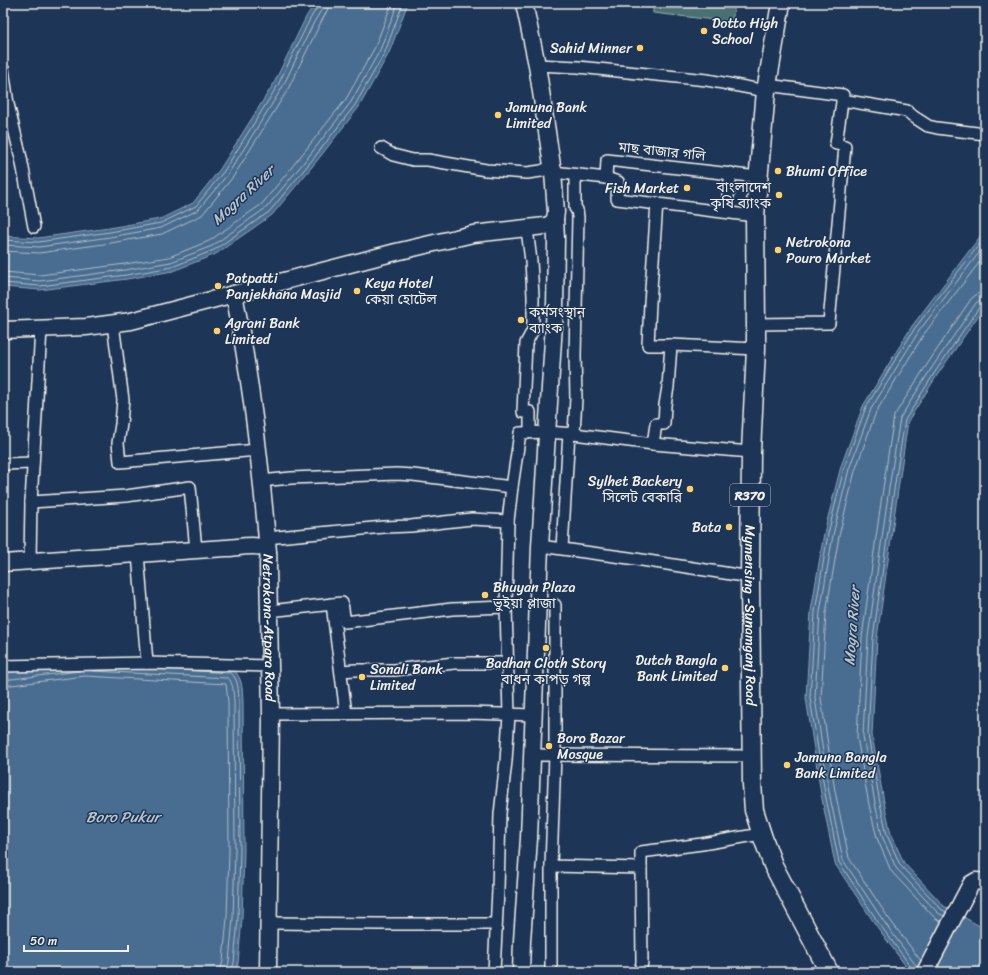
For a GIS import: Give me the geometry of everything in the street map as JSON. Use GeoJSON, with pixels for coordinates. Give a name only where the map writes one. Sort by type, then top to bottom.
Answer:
{"type":"FeatureCollection","features":[{"type":"Feature","properties":{"kind":"main road","name":"Mymensing -Sunamganj Road"},"geometry":{"type":"LineString","coordinates":[[781,3],[766,88],[755,216],[756,349],[750,452],[752,784],[754,810],[761,834],[773,865],[829,972]]}},
{"type":"Feature","properties":{"kind":"street"},"geometry":{"type":"LineString","coordinates":[[521,972],[529,838],[540,546],[548,432],[556,239],[556,212],[552,170],[537,65],[524,3]]}},
{"type":"Feature","properties":{"kind":"street"},"geometry":{"type":"LineString","coordinates":[[537,65],[578,67],[843,95],[836,144],[845,146],[829,323],[756,324]]}},
{"type":"Feature","properties":{"kind":"street"},"geometry":{"type":"LineString","coordinates":[[3,69],[8,104],[22,158],[34,227]]}},
{"type":"Feature","properties":{"kind":"street"},"geometry":{"type":"LineString","coordinates":[[842,100],[907,111],[928,126],[932,127],[985,134]]}},
{"type":"Feature","properties":{"kind":"street"},"geometry":{"type":"LineString","coordinates":[[381,148],[393,155],[413,160],[428,160],[486,170],[527,173],[552,170],[575,175],[606,178],[618,182],[617,199],[755,216]]}},
{"type":"Feature","properties":{"kind":"street","name":"মাছ বাজার গলি"},"geometry":{"type":"LineString","coordinates":[[606,178],[607,160],[758,177]]}},
{"type":"Feature","properties":{"kind":"street"},"geometry":{"type":"LineString","coordinates":[[726,212],[731,173]]}},
{"type":"Feature","properties":{"kind":"street"},"geometry":{"type":"LineString","coordinates":[[562,548],[571,434],[576,398],[575,356],[578,217],[577,210],[575,208],[575,175]]}},
{"type":"Feature","properties":{"kind":"street"},"geometry":{"type":"LineString","coordinates":[[657,203],[648,345],[756,349]]}},
{"type":"Feature","properties":{"kind":"street"},"geometry":{"type":"LineString","coordinates":[[3,330],[86,327],[132,321],[396,252],[473,234],[545,226],[551,224],[555,219]]}},
{"type":"Feature","properties":{"kind":"street"},"geometry":{"type":"LineString","coordinates":[[528,229],[533,296],[533,330],[526,343],[523,412],[530,412],[530,432]]}},
{"type":"Feature","properties":{"kind":"street"},"geometry":{"type":"LineString","coordinates":[[234,294],[242,336],[258,450],[267,545],[384,527],[411,526],[465,520],[508,521]]}},
{"type":"Feature","properties":{"kind":"street"},"geometry":{"type":"LineString","coordinates":[[114,324],[123,400],[118,443],[120,462],[258,450]]}},
{"type":"Feature","properties":{"kind":"street"},"geometry":{"type":"LineString","coordinates":[[30,561],[31,502],[41,329]]}},
{"type":"Feature","properties":{"kind":"street"},"geometry":{"type":"LineString","coordinates":[[653,444],[656,424],[664,424],[671,345]]}},
{"type":"Feature","properties":{"kind":"street"},"geometry":{"type":"LineString","coordinates":[[494,972],[500,814],[509,715],[506,608],[508,521],[520,433],[548,432],[653,444],[750,452]]}},
{"type":"Feature","properties":{"kind":"street"},"geometry":{"type":"LineString","coordinates":[[3,464],[33,463]]}},
{"type":"Feature","properties":{"kind":"street"},"geometry":{"type":"LineString","coordinates":[[261,481],[291,478],[398,474],[512,487]]}},
{"type":"Feature","properties":{"kind":"street"},"geometry":{"type":"LineString","coordinates":[[31,502],[126,496],[190,487],[196,550]]}},
{"type":"Feature","properties":{"kind":"street","name":"Netrokona-Atpara Road"},"geometry":{"type":"LineString","coordinates":[[3,563],[260,546],[265,548],[267,545],[271,714],[268,972]]}},
{"type":"Feature","properties":{"kind":"street"},"geometry":{"type":"LineString","coordinates":[[540,546],[562,548],[750,577]]}},
{"type":"Feature","properties":{"kind":"street"},"geometry":{"type":"LineString","coordinates":[[138,554],[147,663]]}},
{"type":"Feature","properties":{"kind":"street"},"geometry":{"type":"LineString","coordinates":[[269,611],[342,603],[345,622],[452,609],[506,608]]}},
{"type":"Feature","properties":{"kind":"street"},"geometry":{"type":"LineString","coordinates":[[332,604],[346,714]]}},
{"type":"Feature","properties":{"kind":"street"},"geometry":{"type":"LineString","coordinates":[[551,972],[551,866],[555,756],[555,605]]}},
{"type":"Feature","properties":{"kind":"street"},"geometry":{"type":"LineString","coordinates":[[3,666],[147,663],[270,666]]}},
{"type":"Feature","properties":{"kind":"street"},"geometry":{"type":"LineString","coordinates":[[341,672],[355,670],[394,670],[454,663],[507,663]]}},
{"type":"Feature","properties":{"kind":"street"},"geometry":{"type":"LineString","coordinates":[[271,714],[470,713],[534,715]]}},
{"type":"Feature","properties":{"kind":"street"},"geometry":{"type":"LineString","coordinates":[[532,756],[752,756]]}},
{"type":"Feature","properties":{"kind":"street"},"geometry":{"type":"LineString","coordinates":[[640,972],[642,962],[641,852],[761,834]]}},
{"type":"Feature","properties":{"kind":"street"},"geometry":{"type":"LineString","coordinates":[[551,866],[641,868]]}},
{"type":"Feature","properties":{"kind":"street"},"geometry":{"type":"LineString","coordinates":[[925,972],[971,884],[976,881],[985,882]]}},
{"type":"Feature","properties":{"kind":"street"},"geometry":{"type":"LineString","coordinates":[[268,923],[496,924]]}},
{"type":"Feature","properties":{"kind":"green space"},"geometry":{"type":"Polygon","coordinates":[[[653,3],[735,3],[732,22],[653,13],[653,3]]]}},
{"type":"Feature","properties":{"kind":"water","name":"Mogra River"},"geometry":{"type":"Polygon","coordinates":[[[315,3],[408,3],[389,53],[359,107],[272,215],[216,254],[173,271],[127,279],[40,290],[3,287],[3,236],[38,238],[109,228],[160,219],[193,203],[220,169],[274,83],[306,17],[315,3]]]}},
{"type":"Feature","properties":{"kind":"water","name":"Mogra River"},"geometry":{"type":"Polygon","coordinates":[[[985,230],[985,306],[938,374],[908,421],[877,638],[872,735],[891,834],[904,863],[944,906],[985,929],[985,972],[910,972],[875,924],[835,864],[821,794],[806,698],[811,611],[824,533],[841,466],[863,406],[912,326],[985,230]]]}},
{"type":"Feature","properties":{"kind":"water","name":"Boro Pukur"},"geometry":{"type":"Polygon","coordinates":[[[85,661],[233,669],[239,676],[243,701],[244,850],[242,918],[238,964],[235,972],[3,972],[3,671],[85,661]]]}},
{"type":"Feature","properties":{"kind":"place","name":"Dotto High School"},"geometry":{"type":"Point","coordinates":[704,31]}},
{"type":"Feature","properties":{"kind":"place","name":"Sahid Minner"},"geometry":{"type":"Point","coordinates":[640,48]}},
{"type":"Feature","properties":{"kind":"place","name":"Jamuna Bank Limited"},"geometry":{"type":"Point","coordinates":[498,115]}},
{"type":"Feature","properties":{"kind":"place","name":"Bhumi Office"},"geometry":{"type":"Point","coordinates":[778,171]}},
{"type":"Feature","properties":{"kind":"place","name":"Fish Market"},"geometry":{"type":"Point","coordinates":[687,188]}},
{"type":"Feature","properties":{"kind":"place","name":"বাংলাদেশ কৃষি ব্যাংক"},"geometry":{"type":"Point","coordinates":[779,195]}},
{"type":"Feature","properties":{"kind":"place","name":"Netrokona Pouro Market"},"geometry":{"type":"Point","coordinates":[778,250]}},
{"type":"Feature","properties":{"kind":"place","name":"Patpatti Panjekhana Masjid"},"geometry":{"type":"Point","coordinates":[218,286]}},
{"type":"Feature","properties":{"kind":"place","name":"Keya Hotel কেয়া হোটেল"},"geometry":{"type":"Point","coordinates":[357,291]}},
{"type":"Feature","properties":{"kind":"place","name":"কর্মসংস্থান ব্যাংক"},"geometry":{"type":"Point","coordinates":[521,320]}},
{"type":"Feature","properties":{"kind":"place","name":"Agrani Bank Limited"},"geometry":{"type":"Point","coordinates":[217,331]}},
{"type":"Feature","properties":{"kind":"place","name":"Sylhet Backery সিলেট বেকারি"},"geometry":{"type":"Point","coordinates":[690,489]}},
{"type":"Feature","properties":{"kind":"place","name":"Bata"},"geometry":{"type":"Point","coordinates":[729,527]}},
{"type":"Feature","properties":{"kind":"place","name":"Bhuyan Plaza ভুইয়া প্লাজা"},"geometry":{"type":"Point","coordinates":[485,595]}},
{"type":"Feature","properties":{"kind":"place","name":"Badhan Cloth Story বাধন কাপড় গল্প"},"geometry":{"type":"Point","coordinates":[546,648]}},
{"type":"Feature","properties":{"kind":"place","name":"Dutch Bangla Bank Limited"},"geometry":{"type":"Point","coordinates":[725,668]}},
{"type":"Feature","properties":{"kind":"place","name":"Sonali Bank Limited"},"geometry":{"type":"Point","coordinates":[362,677]}},
{"type":"Feature","properties":{"kind":"place","name":"Boro Bazar Mosque"},"geometry":{"type":"Point","coordinates":[549,746]}},
{"type":"Feature","properties":{"kind":"place","name":"Jamuna Bangla Bank Limited"},"geometry":{"type":"Point","coordinates":[787,765]}}]}
